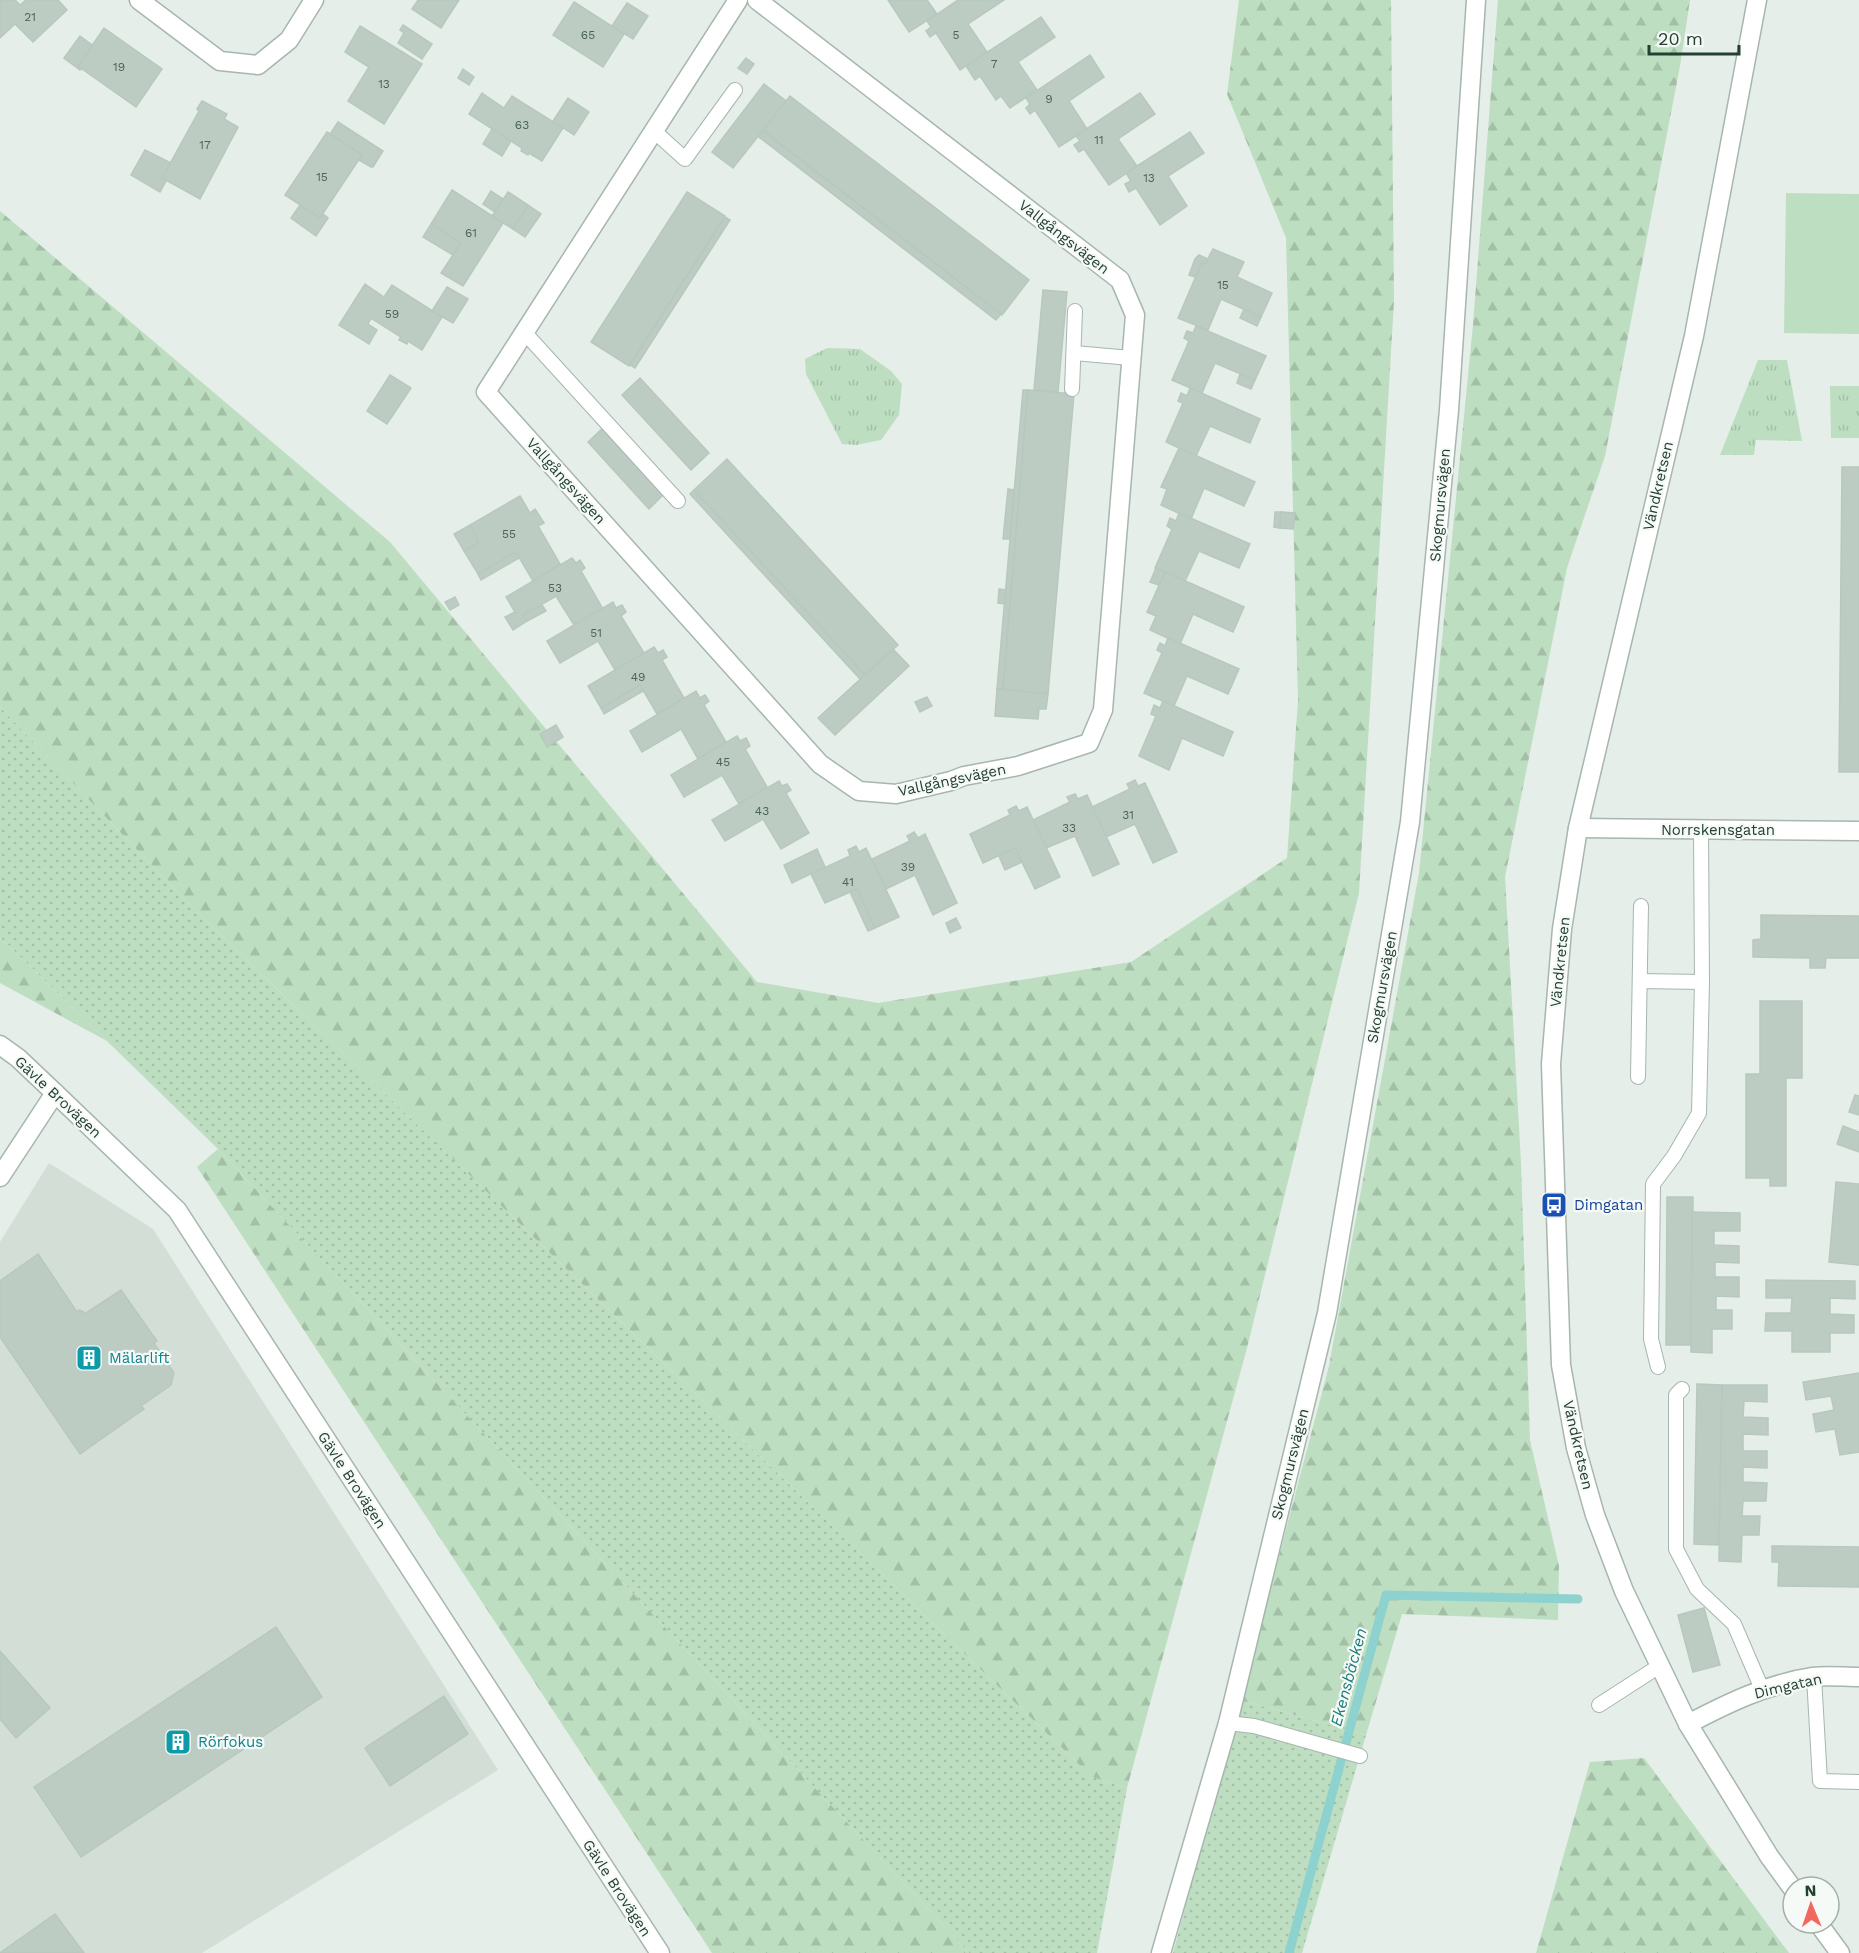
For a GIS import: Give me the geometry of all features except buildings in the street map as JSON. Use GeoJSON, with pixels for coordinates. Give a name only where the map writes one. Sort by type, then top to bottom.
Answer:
{"type":"FeatureCollection","features":[{"type":"Feature","properties":{"kind":"street"},"geometry":{"type":"LineString","coordinates":[[139,0],[220,61],[258,65],[289,40],[314,0]]}},
{"type":"Feature","properties":{"kind":"street","name":"Vallgångsvägen"},"geometry":{"type":"LineString","coordinates":[[738,0],[486,392],[820,764],[859,791],[896,794],[964,776],[1018,766],[1089,743],[1103,710],[1135,315],[1120,280],[757,0]]}},
{"type":"Feature","properties":{"kind":"street","name":"Skogmursvägen"},"geometry":{"type":"LineString","coordinates":[[1161,1953],[1228,1723],[1327,1312],[1410,822],[1449,410],[1476,0]]}},
{"type":"Feature","properties":{"kind":"street","name":"Vändkretsen"},"geometry":{"type":"LineString","coordinates":[[1757,0],[1694,336],[1578,828],[1562,929],[1551,1064],[1561,1365],[1576,1448],[1595,1515],[1624,1591],[1688,1725],[1783,1875]]}},
{"type":"Feature","properties":{"kind":"street","name":"Norrskensgatan"},"geometry":{"type":"LineString","coordinates":[[1578,828],[1859,831]]}},
{"type":"Feature","properties":{"kind":"street","name":"Gävle Brovägen"},"geometry":{"type":"LineString","coordinates":[[0,1045],[18,1058],[177,1210],[660,1953]]}},
{"type":"Feature","properties":{"kind":"street"},"geometry":{"type":"LineString","coordinates":[[0,1177],[55,1093]]}},
{"type":"Feature","properties":{"kind":"street","name":"Dimgatan"},"geometry":{"type":"LineString","coordinates":[[1688,1725],[1724,1705],[1762,1689],[1814,1677],[1859,1677]]}},
{"type":"Feature","properties":{"kind":"street"},"geometry":{"type":"LineString","coordinates":[[1827,1935],[1840,1953]]}},
{"type":"Feature","properties":{"kind":"lane"},"geometry":{"type":"LineString","coordinates":[[654,131],[685,159],[735,90]]}},
{"type":"Feature","properties":{"kind":"lane"},"geometry":{"type":"LineString","coordinates":[[1072,389],[1075,311]]}},
{"type":"Feature","properties":{"kind":"lane"},"geometry":{"type":"LineString","coordinates":[[525,333],[678,501]]}},
{"type":"Feature","properties":{"kind":"lane"},"geometry":{"type":"LineString","coordinates":[[1074,353],[1131,358]]}},
{"type":"Feature","properties":{"kind":"lane"},"geometry":{"type":"LineString","coordinates":[[1658,1367],[1651,1339],[1653,1184],[1674,1156],[1699,1113],[1702,982],[1701,830]]}},
{"type":"Feature","properties":{"kind":"lane"},"geometry":{"type":"LineString","coordinates":[[1638,1077],[1641,906]]}},
{"type":"Feature","properties":{"kind":"lane"},"geometry":{"type":"LineString","coordinates":[[1640,981],[1702,982]]}},
{"type":"Feature","properties":{"kind":"lane"},"geometry":{"type":"LineString","coordinates":[[1682,1389],[1676,1395],[1676,1549],[1697,1589],[1734,1624],[1762,1689]]}},
{"type":"Feature","properties":{"kind":"lane"},"geometry":{"type":"LineString","coordinates":[[1599,1705],[1661,1665]]}},
{"type":"Feature","properties":{"kind":"lane"},"geometry":{"type":"LineString","coordinates":[[1814,1677],[1820,1781],[1859,1782]]}},
{"type":"Feature","properties":{"kind":"lane"},"geometry":{"type":"LineString","coordinates":[[1228,1723],[1254,1726],[1360,1756]]}},
{"type":"Feature","properties":{"kind":"shaded area"},"geometry":{"type":"Polygon","coordinates":[[[49,1163],[153,1229],[498,1770],[202,1953],[0,1953],[0,1242],[49,1163]]]}},
{"type":"Feature","properties":{"kind":"green space"},"geometry":{"type":"Polygon","coordinates":[[[1239,0],[1391,0],[1394,301],[1359,893],[1247,1348],[1127,1788],[1092,1777],[190,905],[0,707],[0,211],[390,542],[757,982],[878,1003],[1131,962],[1287,858],[1298,700],[1286,238],[1227,94],[1239,0]]]}},
{"type":"Feature","properties":{"kind":"green space"},"geometry":{"type":"Polygon","coordinates":[[[1498,0],[1690,0],[1680,66],[1605,456],[1567,568],[1505,877],[1521,1163],[1530,1440],[1559,1566],[1558,1620],[1402,1614],[1366,1735],[1241,1700],[1329,1366],[1419,873],[1473,325],[1498,0]]]}},
{"type":"Feature","properties":{"kind":"green space"},"geometry":{"type":"Polygon","coordinates":[[[1786,193],[1859,194],[1859,334],[1784,333],[1786,193]]]}},
{"type":"Feature","properties":{"kind":"green space"},"geometry":{"type":"Polygon","coordinates":[[[827,348],[860,349],[891,371],[902,384],[899,415],[881,440],[856,445],[842,444],[806,374],[805,359],[827,348]]]}},
{"type":"Feature","properties":{"kind":"green space"},"geometry":{"type":"Polygon","coordinates":[[[1758,360],[1787,360],[1802,441],[1756,440],[1754,455],[1720,455],[1758,360]]]}},
{"type":"Feature","properties":{"kind":"green space"},"geometry":{"type":"Polygon","coordinates":[[[1830,386],[1859,386],[1859,438],[1831,438],[1830,386]]]}},
{"type":"Feature","properties":{"kind":"green space"},"geometry":{"type":"Polygon","coordinates":[[[0,707],[190,905],[1092,1777],[1127,1788],[1097,1953],[969,1953],[218,1149],[0,937],[0,707]]]}},
{"type":"Feature","properties":{"kind":"green space"},"geometry":{"type":"Polygon","coordinates":[[[0,937],[107,1041],[0,983],[0,937]]]}},
{"type":"Feature","properties":{"kind":"green space"},"geometry":{"type":"Polygon","coordinates":[[[218,1149],[969,1953],[712,1953],[197,1167],[218,1149]]]}},
{"type":"Feature","properties":{"kind":"green space"},"geometry":{"type":"Polygon","coordinates":[[[1241,1700],[1366,1735],[1302,1953],[1173,1953],[1241,1700]]]}},
{"type":"Feature","properties":{"kind":"green space"},"geometry":{"type":"Polygon","coordinates":[[[1644,1758],[1789,1953],[1536,1953],[1590,1762],[1644,1758]]]}},
{"type":"Feature","properties":{"kind":"waterway","name":"Ekensbäcken"},"geometry":{"type":"LineString","coordinates":[[1289,1953],[1386,1595],[1578,1599]]}},
{"type":"Feature","properties":{"kind":"place","name":"Dimgatan"},"geometry":{"type":"Point","coordinates":[1554,1205]}},
{"type":"Feature","properties":{"kind":"place","name":"Mälarlift"},"geometry":{"type":"Point","coordinates":[89,1358]}},
{"type":"Feature","properties":{"kind":"place","name":"Rörfokus"},"geometry":{"type":"Point","coordinates":[178,1742]}}]}
